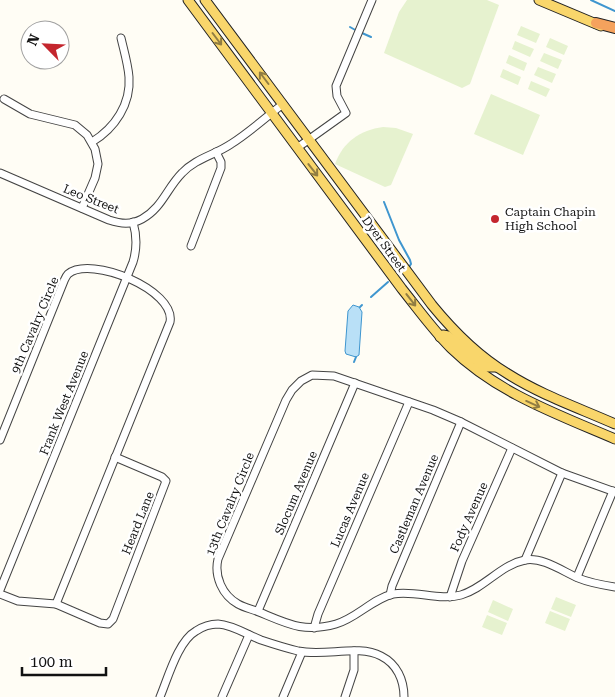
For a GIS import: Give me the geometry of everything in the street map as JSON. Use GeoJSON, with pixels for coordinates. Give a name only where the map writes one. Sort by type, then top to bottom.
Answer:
{"type":"FeatureCollection","features":[{"type":"Feature","properties":{"kind":"highway"},"geometry":{"type":"LineString","coordinates":[[596,23],[615,30]]}},
{"type":"Feature","properties":{"kind":"main road","name":"Dyer Street"},"geometry":{"type":"LineString","coordinates":[[188,0],[402,289],[440,337],[477,371],[510,393],[615,439]]}},
{"type":"Feature","properties":{"kind":"main road","name":"Dyer Street"},"geometry":{"type":"LineString","coordinates":[[205,0],[443,319],[475,350],[497,367],[542,393],[615,424]]}},
{"type":"Feature","properties":{"kind":"main road"},"geometry":{"type":"LineString","coordinates":[[539,0],[596,23]]}},
{"type":"Feature","properties":{"kind":"main road"},"geometry":{"type":"LineString","coordinates":[[336,200],[347,190]]}},
{"type":"Feature","properties":{"kind":"main road"},"geometry":{"type":"LineString","coordinates":[[440,337],[443,335],[448,336],[485,368],[497,367]]}},
{"type":"Feature","properties":{"kind":"street"},"geometry":{"type":"LineString","coordinates":[[297,148],[346,113],[337,96],[336,86],[372,0]]}},
{"type":"Feature","properties":{"kind":"street"},"geometry":{"type":"LineString","coordinates":[[92,142],[107,131],[117,120],[128,93],[128,69],[121,38]]}},
{"type":"Feature","properties":{"kind":"street"},"geometry":{"type":"LineString","coordinates":[[4,99],[30,114],[75,125],[87,135],[92,142],[97,156],[97,171],[82,208]]}},
{"type":"Feature","properties":{"kind":"street","name":"Leo Street"},"geometry":{"type":"LineString","coordinates":[[0,173],[117,223],[133,222],[150,214],[159,205],[182,173],[203,158],[230,145],[283,104]]}},
{"type":"Feature","properties":{"kind":"street"},"geometry":{"type":"LineString","coordinates":[[191,246],[221,168],[221,162],[216,152]]}},
{"type":"Feature","properties":{"kind":"street","name":"Frank West Avenue"},"geometry":{"type":"LineString","coordinates":[[0,590],[136,253],[133,222]]}},
{"type":"Feature","properties":{"kind":"street","name":"9th Cavalry Circle"},"geometry":{"type":"LineString","coordinates":[[0,440],[68,274],[78,270],[88,270],[103,271],[127,277]]}},
{"type":"Feature","properties":{"kind":"street"},"geometry":{"type":"LineString","coordinates":[[0,594],[18,601],[56,604],[115,457],[171,317],[169,308],[165,304],[145,286],[127,277]]}},
{"type":"Feature","properties":{"kind":"street","name":"13th Cavalry Circle"},"geometry":{"type":"LineString","coordinates":[[525,560],[508,567],[461,595],[442,597],[410,594],[390,595],[337,623],[314,628],[287,624],[239,604],[227,595],[218,579],[217,565],[282,408],[292,390],[301,381],[312,375],[334,376],[461,422],[562,472],[614,492]]}},
{"type":"Feature","properties":{"kind":"street","name":"Slocum Avenue"},"geometry":{"type":"LineString","coordinates":[[258,611],[355,383]]}},
{"type":"Feature","properties":{"kind":"street","name":"Lucas Avenue"},"geometry":{"type":"LineString","coordinates":[[314,628],[409,402]]}},
{"type":"Feature","properties":{"kind":"street","name":"Castleman Avenue"},"geometry":{"type":"LineString","coordinates":[[390,595],[392,586],[461,422]]}},
{"type":"Feature","properties":{"kind":"street","name":"Fody Avenue"},"geometry":{"type":"LineString","coordinates":[[450,596],[462,562],[512,448]]}},
{"type":"Feature","properties":{"kind":"street","name":"Heard Lane"},"geometry":{"type":"LineString","coordinates":[[56,604],[100,623],[108,624],[113,618],[166,481],[162,476],[115,457]]}},
{"type":"Feature","properties":{"kind":"street"},"geometry":{"type":"LineString","coordinates":[[562,472],[525,560],[554,566],[592,583],[615,587]]}},
{"type":"Feature","properties":{"kind":"street"},"geometry":{"type":"LineString","coordinates":[[577,577],[614,492]]}},
{"type":"Feature","properties":{"kind":"street"},"geometry":{"type":"LineString","coordinates":[[160,697],[182,644],[196,631],[217,624],[272,644],[302,652],[369,651],[376,653],[393,665],[402,680],[404,697]]}},
{"type":"Feature","properties":{"kind":"street"},"geometry":{"type":"LineString","coordinates":[[222,697],[249,635]]}},
{"type":"Feature","properties":{"kind":"street"},"geometry":{"type":"LineString","coordinates":[[345,697],[354,670],[354,651]]}},
{"type":"Feature","properties":{"kind":"street"},"geometry":{"type":"LineString","coordinates":[[283,697],[302,652]]}},
{"type":"Feature","properties":{"kind":"green space"},"geometry":{"type":"Polygon","coordinates":[[[407,0],[487,0],[499,5],[470,84],[462,88],[384,53],[399,12],[407,0]]]}},
{"type":"Feature","properties":{"kind":"green space"},"geometry":{"type":"Polygon","coordinates":[[[521,26],[540,34],[536,43],[517,35],[521,26]]]}},
{"type":"Feature","properties":{"kind":"green space"},"geometry":{"type":"Polygon","coordinates":[[[550,38],[568,46],[564,55],[546,47],[550,38]]]}},
{"type":"Feature","properties":{"kind":"green space"},"geometry":{"type":"Polygon","coordinates":[[[515,41],[534,49],[530,57],[512,49],[515,41]]]}},
{"type":"Feature","properties":{"kind":"green space"},"geometry":{"type":"Polygon","coordinates":[[[544,53],[562,60],[558,69],[540,61],[544,53]]]}},
{"type":"Feature","properties":{"kind":"green space"},"geometry":{"type":"Polygon","coordinates":[[[509,55],[527,63],[524,71],[506,63],[509,55]]]}},
{"type":"Feature","properties":{"kind":"green space"},"geometry":{"type":"Polygon","coordinates":[[[538,67],[556,74],[552,83],[534,75],[538,67]]]}},
{"type":"Feature","properties":{"kind":"green space"},"geometry":{"type":"Polygon","coordinates":[[[503,69],[521,77],[518,85],[500,77],[503,69]]]}},
{"type":"Feature","properties":{"kind":"green space"},"geometry":{"type":"Polygon","coordinates":[[[531,81],[550,89],[546,97],[528,89],[531,81]]]}},
{"type":"Feature","properties":{"kind":"green space"},"geometry":{"type":"Polygon","coordinates":[[[491,94],[540,115],[523,155],[474,134],[491,94]]]}},
{"type":"Feature","properties":{"kind":"green space"},"geometry":{"type":"Polygon","coordinates":[[[383,127],[396,128],[413,134],[391,185],[385,187],[335,164],[338,156],[353,138],[367,131],[383,127]]]}},
{"type":"Feature","properties":{"kind":"green space"},"geometry":{"type":"Polygon","coordinates":[[[556,597],[576,605],[571,617],[551,609],[556,597]]]}},
{"type":"Feature","properties":{"kind":"green space"},"geometry":{"type":"Polygon","coordinates":[[[493,600],[513,609],[508,621],[488,612],[493,600]]]}},
{"type":"Feature","properties":{"kind":"green space"},"geometry":{"type":"Polygon","coordinates":[[[550,611],[570,619],[565,631],[545,623],[550,611]]]}},
{"type":"Feature","properties":{"kind":"green space"},"geometry":{"type":"Polygon","coordinates":[[[487,615],[507,623],[502,635],[482,627],[487,615]]]}},
{"type":"Feature","properties":{"kind":"water"},"geometry":{"type":"Polygon","coordinates":[[[353,305],[359,307],[362,312],[359,355],[356,357],[346,354],[345,351],[348,311],[353,305]]]}},
{"type":"Feature","properties":{"kind":"waterway"},"geometry":{"type":"LineString","coordinates":[[591,0],[615,11]]}},
{"type":"Feature","properties":{"kind":"waterway"},"geometry":{"type":"LineString","coordinates":[[350,27],[357,31]]}},
{"type":"Feature","properties":{"kind":"waterway"},"geometry":{"type":"LineString","coordinates":[[362,33],[371,37]]}},
{"type":"Feature","properties":{"kind":"waterway"},"geometry":{"type":"LineString","coordinates":[[384,202],[399,240],[410,260],[411,264],[409,267]]}},
{"type":"Feature","properties":{"kind":"waterway"},"geometry":{"type":"LineString","coordinates":[[371,297],[388,282]]}},
{"type":"Feature","properties":{"kind":"waterway"},"geometry":{"type":"LineString","coordinates":[[354,362],[356,357]]}},
{"type":"Feature","properties":{"kind":"place","name":"Captain Chapin High School"},"geometry":{"type":"Point","coordinates":[495,219]}}]}
